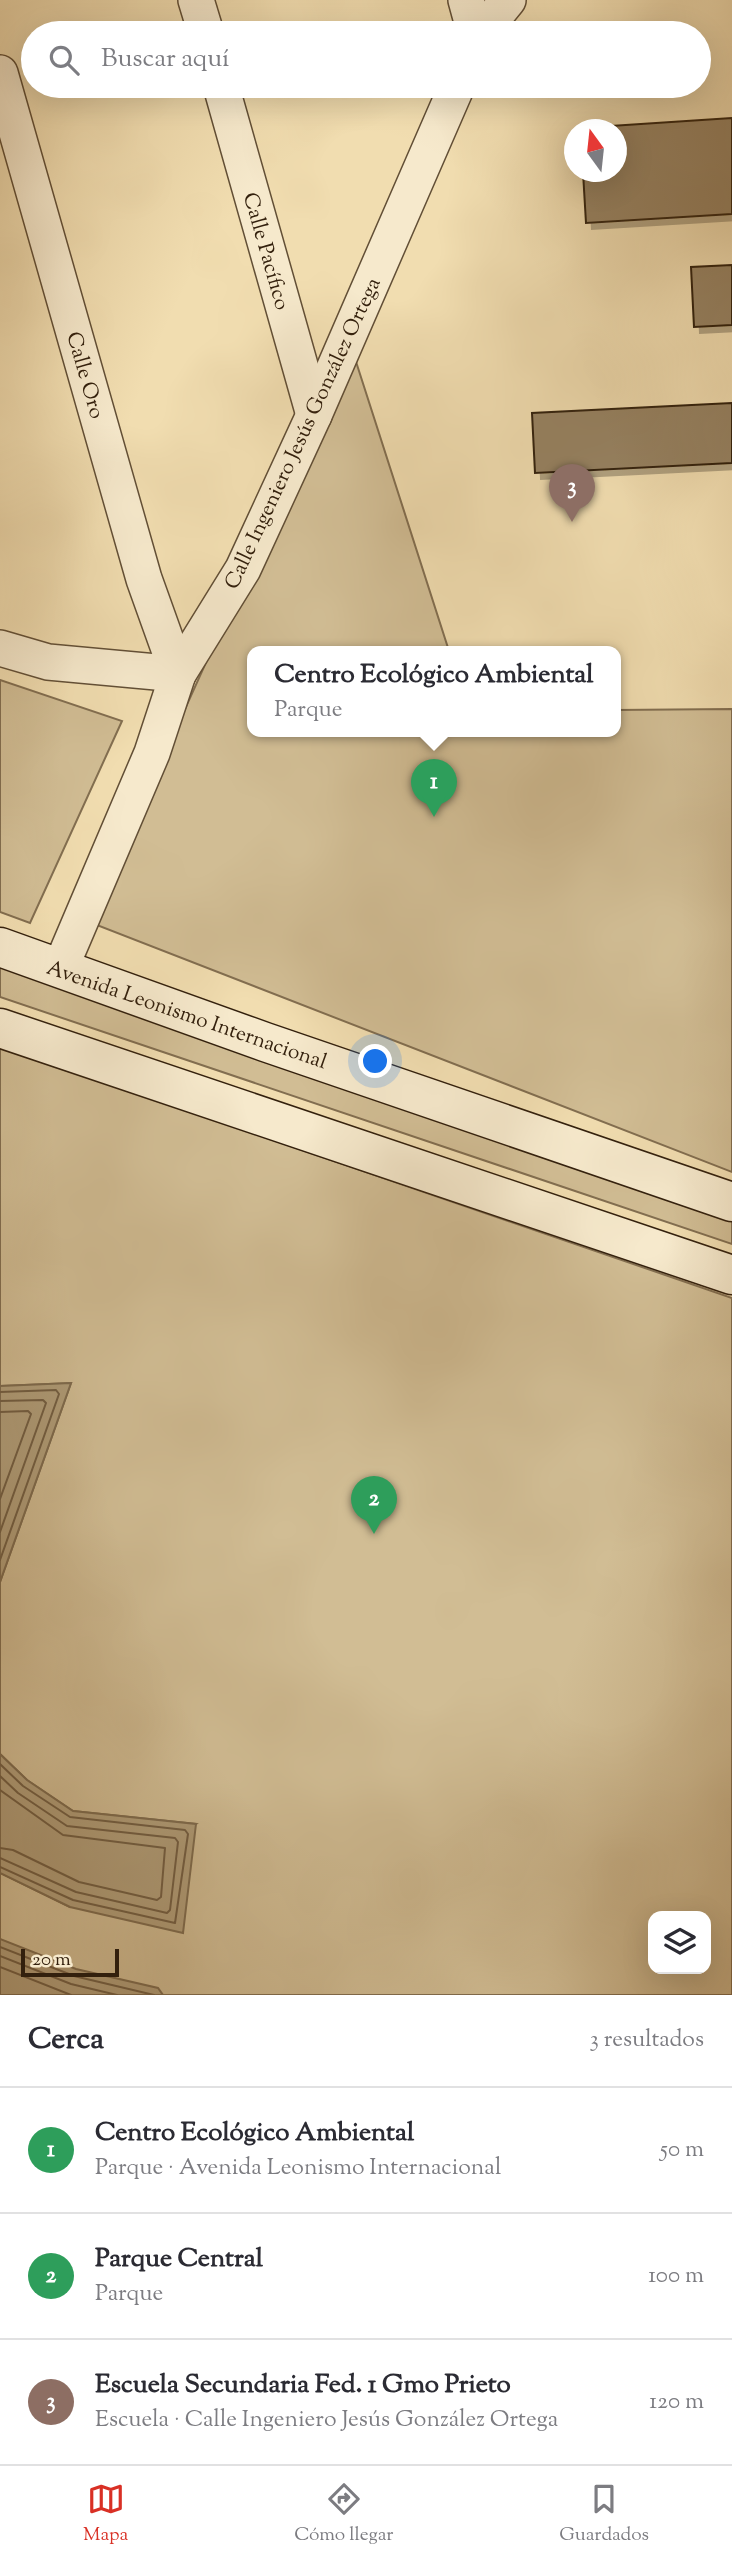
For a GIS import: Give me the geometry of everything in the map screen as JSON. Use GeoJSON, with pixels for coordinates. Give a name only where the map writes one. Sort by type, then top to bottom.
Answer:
{"type":"FeatureCollection","features":[{"type":"Feature","properties":{"kind":"street"},"geometry":{"type":"LineString","coordinates":[[196,0],[202,21]]}},
{"type":"Feature","properties":{"kind":"street"},"geometry":{"type":"LineString","coordinates":[[466,0],[472,21]]}},
{"type":"Feature","properties":{"kind":"street"},"geometry":{"type":"LineString","coordinates":[[491,21],[508,0]]}},
{"type":"Feature","properties":{"kind":"street","name":"Calle Oro"},"geometry":{"type":"LineString","coordinates":[[0,73],[144,579],[178,674]]}},
{"type":"Feature","properties":{"kind":"street","name":"Calle Pacífico"},"geometry":{"type":"LineString","coordinates":[[223,98],[314,415]]}},
{"type":"Feature","properties":{"kind":"street","name":"Calle Ingeniero Jesús González Ortega"},"geometry":{"type":"LineString","coordinates":[[60,969],[152,753],[178,674],[243,569],[314,415],[452,98]]}},
{"type":"Feature","properties":{"kind":"street"},"geometry":{"type":"LineString","coordinates":[[0,648],[48,662],[178,674]]}},
{"type":"Feature","properties":{"kind":"street","name":"Avenida Leonismo Internacional"},"geometry":{"type":"LineString","coordinates":[[0,947],[732,1202]]}},
{"type":"Feature","properties":{"kind":"street"},"geometry":{"type":"LineString","coordinates":[[0,1028],[732,1275]]}},
{"type":"Feature","properties":{"kind":"shaded area"},"geometry":{"type":"Polygon","coordinates":[[[350,343],[447,646],[247,646],[247,737],[621,737],[621,710],[732,709],[732,1172],[89,922],[350,343]]]}},
{"type":"Feature","properties":{"kind":"shaded area"},"geometry":{"type":"Polygon","coordinates":[[[0,680],[122,721],[30,923],[0,912],[0,680]]]}},
{"type":"Feature","properties":{"kind":"shaded area"},"geometry":{"type":"Polygon","coordinates":[[[0,950],[732,1199],[732,1244],[0,997],[0,950]]]}},
{"type":"Feature","properties":{"kind":"shaded area"},"geometry":{"type":"Polygon","coordinates":[[[0,1046],[732,1298],[732,1995],[0,1995],[0,1873],[70,1907],[196,1824],[73,1811],[27,1780],[0,1754],[0,1582],[71,1383],[0,1386],[0,1046]]]}},
{"type":"Feature","properties":{"kind":"water"},"geometry":{"type":"Polygon","coordinates":[[[71,1383],[0,1582],[0,1386],[71,1383]]]}},
{"type":"Feature","properties":{"kind":"water"},"geometry":{"type":"Polygon","coordinates":[[[0,1754],[27,1780],[73,1811],[196,1824],[183,1933],[70,1907],[0,1873],[0,1754]]]}},
{"type":"Feature","properties":{"kind":"water"},"geometry":{"type":"Polygon","coordinates":[[[0,1939],[76,1969],[158,1988],[163,1995],[0,1995],[0,1939]]]}},
{"type":"Feature","properties":{"kind":"building"},"geometry":{"type":"Polygon","coordinates":[[[732,118],[732,214],[586,223],[584,182],[627,182],[627,125],[732,118]]]}},
{"type":"Feature","properties":{"kind":"building"},"geometry":{"type":"Polygon","coordinates":[[[732,265],[732,325],[694,327],[691,267],[732,265]]]}},
{"type":"Feature","properties":{"kind":"building"},"geometry":{"type":"Polygon","coordinates":[[[732,403],[732,463],[535,473],[532,413],[732,403]]]}},
{"type":"Feature","properties":{"kind":"place","name":"Escuela Secundaria Fed. 1 Gmo Prieto"},"geometry":{"type":"Point","coordinates":[572,522]}},
{"type":"Feature","properties":{"kind":"place","name":"Centro Ecológico Ambiental"},"geometry":{"type":"Point","coordinates":[434,817]}},
{"type":"Feature","properties":{"kind":"place","name":"Parque Central"},"geometry":{"type":"Point","coordinates":[374,1534]}}]}
